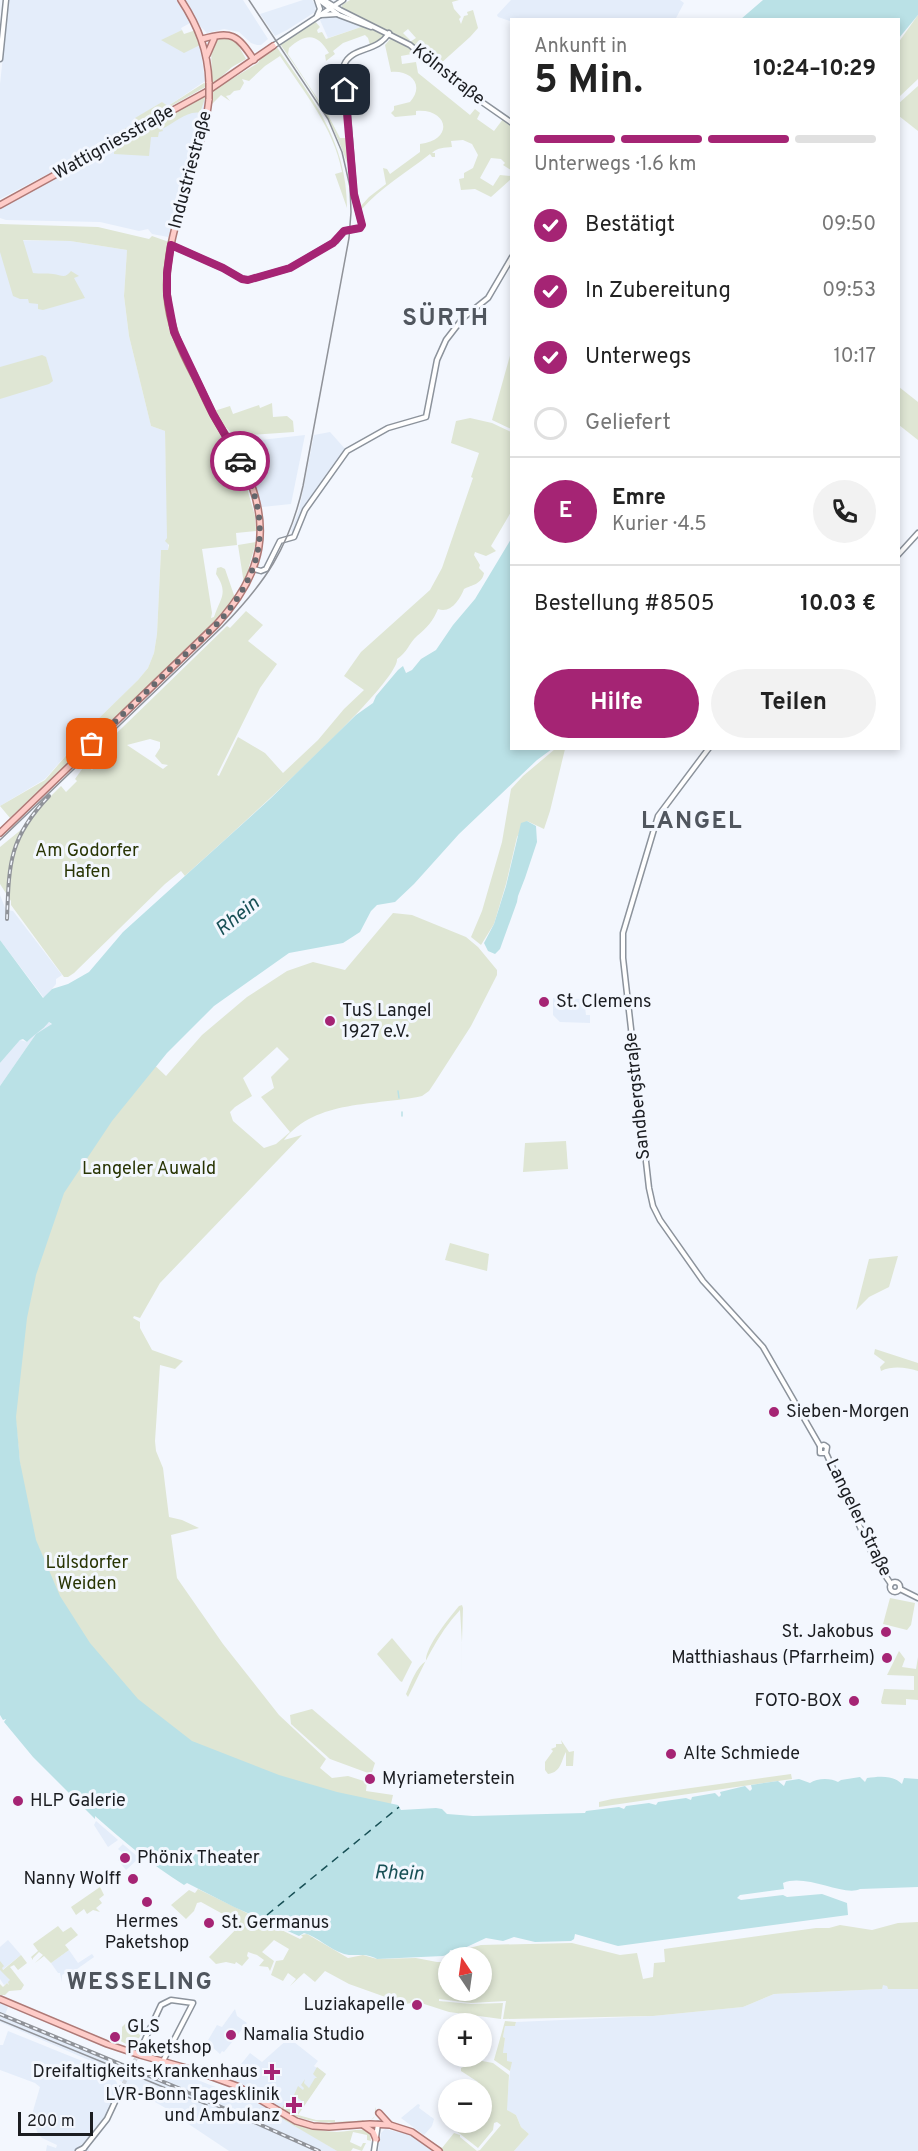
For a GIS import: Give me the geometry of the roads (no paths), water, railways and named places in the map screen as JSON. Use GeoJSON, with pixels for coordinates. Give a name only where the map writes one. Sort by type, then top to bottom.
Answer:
{"type":"FeatureCollection","features":[{"type":"Feature","properties":{"kind":"main road","name":"Industriestraße"},"geometry":{"type":"LineString","coordinates":[[0,833],[216,625],[239,598],[254,569],[260,533],[254,494],[242,464],[183,355],[171,323],[166,281],[171,245],[203,133],[209,99],[206,57],[202,41],[194,22],[180,0]]}},
{"type":"Feature","properties":{"kind":"main road"},"geometry":{"type":"LineString","coordinates":[[202,41],[230,34],[241,41],[253,61]]}},
{"type":"Feature","properties":{"kind":"main road"},"geometry":{"type":"LineString","coordinates":[[202,41],[226,36],[236,39],[253,61]]}},
{"type":"Feature","properties":{"kind":"main road"},"geometry":{"type":"LineString","coordinates":[[206,57],[214,39]]}},
{"type":"Feature","properties":{"kind":"main road"},"geometry":{"type":"LineString","coordinates":[[247,50],[260,53],[273,46]]}},
{"type":"Feature","properties":{"kind":"main road","name":"Wattigniesstraße"},"geometry":{"type":"LineString","coordinates":[[0,203],[178,108],[273,46]]}},
{"type":"Feature","properties":{"kind":"main road"},"geometry":{"type":"LineString","coordinates":[[0,1999],[107,2044],[237,2086],[296,2121],[329,2127],[362,2124],[390,2126],[416,2135],[439,2151]]}},
{"type":"Feature","properties":{"kind":"main road"},"geometry":{"type":"LineString","coordinates":[[379,2113],[390,2126]]}},
{"type":"Feature","properties":{"kind":"main road"},"geometry":{"type":"LineString","coordinates":[[362,2124],[370,2129],[376,2139]]}},
{"type":"Feature","properties":{"kind":"street"},"geometry":{"type":"LineString","coordinates":[[0,59],[6,0]]}},
{"type":"Feature","properties":{"kind":"street"},"geometry":{"type":"LineString","coordinates":[[318,0],[332,8]]}},
{"type":"Feature","properties":{"kind":"street"},"geometry":{"type":"LineString","coordinates":[[318,0],[320,9],[318,16],[339,15]]}},
{"type":"Feature","properties":{"kind":"street"},"geometry":{"type":"LineString","coordinates":[[324,0],[332,8]]}},
{"type":"Feature","properties":{"kind":"street","name":"Wattigniesstraße"},"geometry":{"type":"LineString","coordinates":[[273,46],[343,0]]}},
{"type":"Feature","properties":{"kind":"street","name":"Kölnstraße"},"geometry":{"type":"LineString","coordinates":[[332,8],[339,15],[383,30]]}},
{"type":"Feature","properties":{"kind":"street","name":"Kölnstraße"},"geometry":{"type":"LineString","coordinates":[[332,8],[389,33],[421,53],[456,84],[510,122]]}},
{"type":"Feature","properties":{"kind":"street"},"geometry":{"type":"LineString","coordinates":[[171,245],[248,280],[281,272],[336,241],[344,231],[357,230],[362,225],[354,194],[344,64],[351,55],[380,44],[389,33]]}},
{"type":"Feature","properties":{"kind":"street"},"geometry":{"type":"LineString","coordinates":[[254,569],[261,571],[266,569],[280,541],[293,538],[305,510],[347,451],[388,428],[426,417],[437,360],[446,340],[462,320],[490,295],[510,260]]}},
{"type":"Feature","properties":{"kind":"street"},"geometry":{"type":"LineString","coordinates":[[900,553],[918,533]]}},
{"type":"Feature","properties":{"kind":"street","name":"Sandbergstraße"},"geometry":{"type":"LineString","coordinates":[[708,750],[658,816],[623,933],[622,948],[652,1201],[667,1230],[711,1290]]}},
{"type":"Feature","properties":{"kind":"street","name":"Langeler Straße"},"geometry":{"type":"LineString","coordinates":[[711,1290],[763,1347],[821,1445],[827,1448],[826,1453],[876,1562],[891,1584],[898,1582],[900,1589],[918,1598]]}},
{"type":"Feature","properties":{"kind":"street"},"geometry":{"type":"LineString","coordinates":[[142,2046],[158,2008],[164,2002],[172,2000],[192,2005],[163,2061]]}},
{"type":"Feature","properties":{"kind":"street"},"geometry":{"type":"LineString","coordinates":[[168,2052],[176,2065]]}},
{"type":"Feature","properties":{"kind":"street"},"geometry":{"type":"LineString","coordinates":[[78,2151],[85,2150],[107,2119],[121,2089]]}},
{"type":"Feature","properties":{"kind":"street"},"geometry":{"type":"LineString","coordinates":[[374,2151],[378,2124]]}},
{"type":"Feature","properties":{"kind":"water"},"geometry":{"type":"Polygon","coordinates":[[[763,0],[918,0],[918,15],[900,37],[900,18],[742,18],[763,0]]]}},
{"type":"Feature","properties":{"kind":"water","name":"Rhein"},"geometry":{"type":"Polygon","coordinates":[[[510,541],[510,750],[551,750],[537,760],[459,834],[395,902],[377,905],[371,911],[360,932],[343,943],[289,953],[214,1006],[167,1053],[112,1121],[64,1193],[36,1275],[27,1318],[16,1417],[20,1462],[36,1540],[60,1596],[90,1643],[138,1699],[192,1741],[279,1775],[337,1792],[398,1805],[401,1810],[436,1808],[442,1809],[447,1814],[473,1816],[585,1813],[619,1807],[624,1809],[626,1806],[649,1803],[656,1805],[658,1802],[686,1798],[691,1800],[692,1797],[715,1793],[719,1797],[720,1792],[745,1786],[750,1791],[751,1785],[778,1781],[784,1786],[786,1781],[799,1779],[810,1783],[824,1779],[838,1782],[860,1777],[865,1782],[867,1778],[881,1777],[895,1779],[902,1784],[904,1778],[918,1779],[918,1887],[853,1891],[792,1881],[783,1883],[784,1889],[740,1895],[737,1898],[741,1900],[783,1895],[787,1897],[822,1894],[847,1903],[848,1915],[618,1946],[575,1934],[571,1941],[535,1942],[514,1937],[503,1941],[486,1938],[467,1947],[438,1947],[438,1956],[377,1959],[348,1955],[309,1935],[304,1933],[299,1936],[187,1883],[184,1885],[138,1852],[95,1816],[95,1819],[33,1757],[4,1722],[6,1719],[3,1720],[0,1715],[0,1086],[35,1035],[27,1042],[20,1040],[0,1063],[0,940],[43,998],[52,989],[68,984],[89,972],[123,932],[270,799],[356,715],[373,703],[376,696],[398,670],[403,666],[406,673],[412,670],[421,659],[436,650],[475,599],[510,541]],[[49,1022],[37,1033],[52,1024],[49,1022]]]}},
{"type":"Feature","properties":{"kind":"water"},"geometry":{"type":"Polygon","coordinates":[[[527,821],[536,826],[537,842],[500,949],[495,954],[488,951],[484,943],[494,924],[506,886],[521,823],[527,821]]]}},
{"type":"Feature","properties":{"kind":"waterway"},"geometry":{"type":"LineString","coordinates":[[398,1091],[399,1098]]}},
{"type":"Feature","properties":{"kind":"tunnel"},"geometry":{"type":"LineString","coordinates":[[121,2089],[142,2046]]}},
{"type":"Feature","properties":{"kind":"tram line"},"geometry":{"type":"LineString","coordinates":[[0,840],[237,611],[263,579],[283,546],[297,508],[349,238],[350,187],[342,152],[328,119],[249,0]]}},
{"type":"Feature","properties":{"kind":"tram line"},"geometry":{"type":"LineString","coordinates":[[0,2020],[207,2105]]}},
{"type":"Feature","properties":{"kind":"railway"},"geometry":{"type":"LineString","coordinates":[[7,919],[9,882],[14,852],[26,825],[49,796]]}},
{"type":"Feature","properties":{"kind":"railway"},"geometry":{"type":"LineString","coordinates":[[0,2014],[183,2090],[319,2151]]}},
{"type":"Feature","properties":{"kind":"place","name":"St. Clemens"},"geometry":{"type":"Point","coordinates":[544,1002]}},
{"type":"Feature","properties":{"kind":"place","name":"TuS Langel 1927 e.V."},"geometry":{"type":"Point","coordinates":[330,1021]}},
{"type":"Feature","properties":{"kind":"place","name":"Sieben-Morgen"},"geometry":{"type":"Point","coordinates":[774,1412]}},
{"type":"Feature","properties":{"kind":"place","name":"St. Jakobus"},"geometry":{"type":"Point","coordinates":[886,1632]}},
{"type":"Feature","properties":{"kind":"place","name":"Matthiashaus (Pfarrheim)"},"geometry":{"type":"Point","coordinates":[887,1658]}},
{"type":"Feature","properties":{"kind":"place","name":"FOTO-BOX"},"geometry":{"type":"Point","coordinates":[854,1701]}},
{"type":"Feature","properties":{"kind":"place","name":"Alte Schmiede"},"geometry":{"type":"Point","coordinates":[671,1754]}},
{"type":"Feature","properties":{"kind":"place","name":"Myriameterstein"},"geometry":{"type":"Point","coordinates":[370,1779]}},
{"type":"Feature","properties":{"kind":"place","name":"HLP Galerie"},"geometry":{"type":"Point","coordinates":[18,1801]}},
{"type":"Feature","properties":{"kind":"place","name":"Phönix Theater"},"geometry":{"type":"Point","coordinates":[125,1858]}},
{"type":"Feature","properties":{"kind":"place","name":"Nanny Wolff"},"geometry":{"type":"Point","coordinates":[133,1879]}},
{"type":"Feature","properties":{"kind":"place","name":"Hermes Paketshop"},"geometry":{"type":"Point","coordinates":[147,1902]}},
{"type":"Feature","properties":{"kind":"place","name":"St. Germanus"},"geometry":{"type":"Point","coordinates":[209,1923]}},
{"type":"Feature","properties":{"kind":"place","name":"Luziakapelle"},"geometry":{"type":"Point","coordinates":[417,2005]}},
{"type":"Feature","properties":{"kind":"place","name":"Namalia Studio"},"geometry":{"type":"Point","coordinates":[231,2035]}},
{"type":"Feature","properties":{"kind":"place","name":"GLS Paketshop"},"geometry":{"type":"Point","coordinates":[115,2037]}},
{"type":"Feature","properties":{"kind":"place","name":"Dreifaltigkeits-Krankenhaus"},"geometry":{"type":"Point","coordinates":[272,2072]}},
{"type":"Feature","properties":{"kind":"place","name":"LVR-Bonn Tagesklinik und Ambulanz"},"geometry":{"type":"Point","coordinates":[294,2105]}},
{"type":"Feature","properties":{"kind":"district","name":"SÜRTH"},"geometry":{"type":"Point","coordinates":[446,319]}},
{"type":"Feature","properties":{"kind":"district","name":"LANGEL"},"geometry":{"type":"Point","coordinates":[692,822]}},
{"type":"Feature","properties":{"kind":"district","name":"WESSELING"},"geometry":{"type":"Point","coordinates":[140,1983]}},
{"type":"Feature","properties":{"kind":"park label","name":"Am Godorfer Hafen"},"geometry":{"type":"Point","coordinates":[87,861]}},
{"type":"Feature","properties":{"kind":"park label","name":"Langeler Auwald"},"geometry":{"type":"Point","coordinates":[149,1169]}},
{"type":"Feature","properties":{"kind":"park label","name":"Lülsdorfer Weiden"},"geometry":{"type":"Point","coordinates":[87,1573]}}]}
